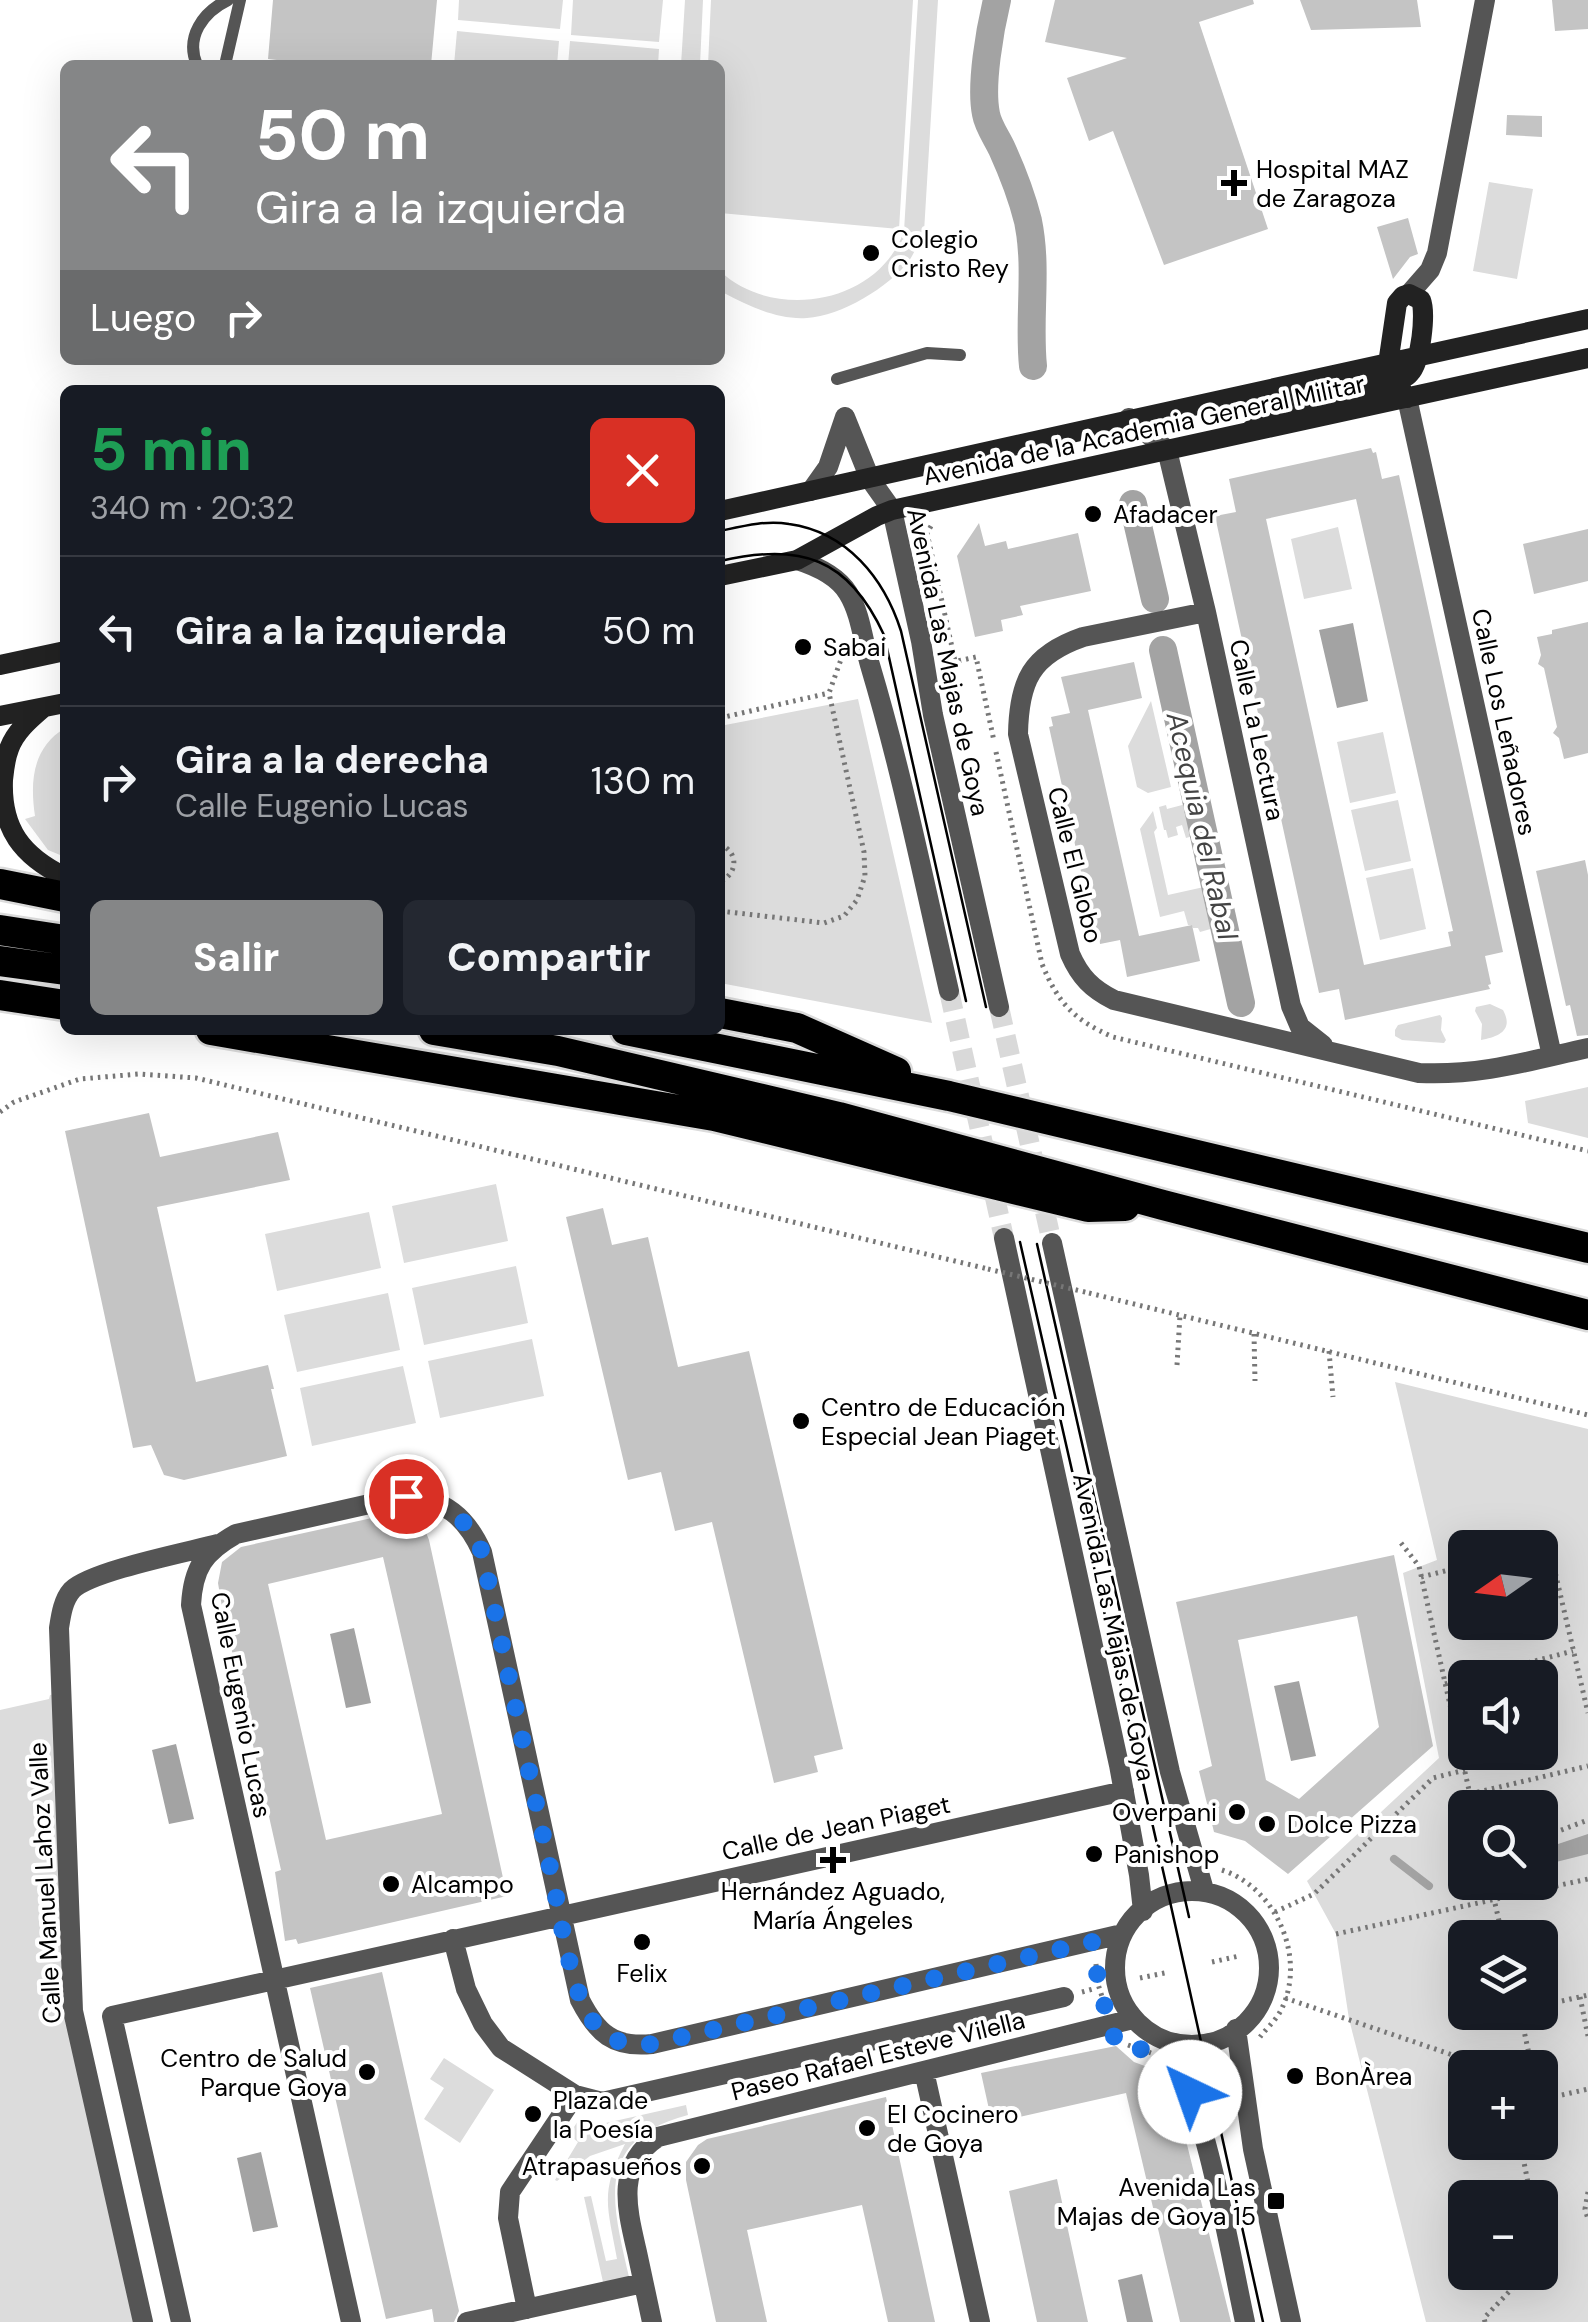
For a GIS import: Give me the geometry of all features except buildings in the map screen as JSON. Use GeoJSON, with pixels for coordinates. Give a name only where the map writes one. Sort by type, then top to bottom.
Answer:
{"type":"FeatureCollection","features":[{"type":"Feature","properties":{"kind":"highway"},"geometry":{"type":"LineString","coordinates":[[0,884],[60,896]]}},
{"type":"Feature","properties":{"kind":"highway"},"geometry":{"type":"LineString","coordinates":[[0,930],[60,939]]}},
{"type":"Feature","properties":{"kind":"highway"},"geometry":{"type":"LineString","coordinates":[[0,961],[60,969]]}},
{"type":"Feature","properties":{"kind":"highway"},"geometry":{"type":"LineString","coordinates":[[0,995],[60,1004]]}},
{"type":"Feature","properties":{"kind":"highway"},"geometry":{"type":"LineString","coordinates":[[725,1014],[797,1028],[949,1096]]}},
{"type":"Feature","properties":{"kind":"highway"},"geometry":{"type":"LineString","coordinates":[[240,1035],[714,1116],[1088,1207],[1163,1206]]}},
{"type":"Feature","properties":{"kind":"highway"},"geometry":{"type":"LineString","coordinates":[[464,1035],[558,1051],[839,1117],[1163,1206],[1588,1315]]}},
{"type":"Feature","properties":{"kind":"highway"},"geometry":{"type":"LineString","coordinates":[[650,1035],[949,1096],[1588,1248]]}},
{"type":"Feature","properties":{"kind":"main road"},"geometry":{"type":"LineString","coordinates":[[1407,398],[1391,372],[1397,303],[1408,294],[1421,300],[1425,312],[1418,357]]}},
{"type":"Feature","properties":{"kind":"main road","name":"Avenida de la Academia General Militar"},"geometry":{"type":"LineString","coordinates":[[725,510],[1129,418],[1391,372],[1418,357],[1588,319]]}},
{"type":"Feature","properties":{"kind":"main road","name":"Avenida de la Academia General Militar"},"geometry":{"type":"LineString","coordinates":[[725,575],[797,560],[892,510],[1588,358]]}},
{"type":"Feature","properties":{"kind":"main road"},"geometry":{"type":"LineString","coordinates":[[1249,432],[1273,408],[1391,372]]}},
{"type":"Feature","properties":{"kind":"main road"},"geometry":{"type":"LineString","coordinates":[[0,665],[60,652]]}},
{"type":"Feature","properties":{"kind":"main road"},"geometry":{"type":"LineString","coordinates":[[0,716],[60,704]]}},
{"type":"Feature","properties":{"kind":"main road"},"geometry":{"type":"LineString","coordinates":[[43,708],[24,725],[8,750],[2,792],[15,838],[28,854],[60,874]]}},
{"type":"Feature","properties":{"kind":"street"},"geometry":{"type":"LineString","coordinates":[[1408,294],[1430,270],[1437,253],[1485,0]]}},
{"type":"Feature","properties":{"kind":"street","name":"Calle Los Leñadores"},"geometry":{"type":"LineString","coordinates":[[1407,398],[1552,1056]]}},
{"type":"Feature","properties":{"kind":"street","name":"Avenida Las Majas de Goya"},"geometry":{"type":"LineString","coordinates":[[811,492],[828,467],[846,417],[870,479],[892,510],[933,715],[999,1007]]}},
{"type":"Feature","properties":{"kind":"street"},"geometry":{"type":"LineString","coordinates":[[1129,418],[1167,450]]}},
{"type":"Feature","properties":{"kind":"street","name":"Calle La Lectura"},"geometry":{"type":"LineString","coordinates":[[1167,450],[1206,612],[1290,1006],[1300,1027],[1333,1052]]}},
{"type":"Feature","properties":{"kind":"street"},"geometry":{"type":"LineString","coordinates":[[797,560],[840,583],[858,616],[949,991]]}},
{"type":"Feature","properties":{"kind":"street","name":"Calle El Globo"},"geometry":{"type":"LineString","coordinates":[[1206,612],[1082,637],[1054,648],[1038,661],[1028,677],[1018,709],[1018,734],[1070,954],[1087,983],[1114,1000],[1418,1072],[1451,1075],[1488,1071],[1588,1048]]}},
{"type":"Feature","properties":{"kind":"street","name":"Avenida Las Majas de Goya"},"geometry":{"type":"LineString","coordinates":[[1004,1238],[1124,1790],[1144,1911]]}},
{"type":"Feature","properties":{"kind":"street","name":"Avenida Las Majas de Goya"},"geometry":{"type":"LineString","coordinates":[[1052,1243],[1170,1772],[1201,1861],[1204,1890]]}},
{"type":"Feature","properties":{"kind":"street"},"geometry":{"type":"LineString","coordinates":[[218,1544],[236,1534],[406,1496],[422,1497],[461,1517],[482,1552],[580,2000],[590,2018],[615,2042],[652,2044],[1122,1934]]}},
{"type":"Feature","properties":{"kind":"street","name":"Calle Eugenio Lucas"},"geometry":{"type":"LineString","coordinates":[[218,1544],[197,1570],[190,1605],[350,2322]]}},
{"type":"Feature","properties":{"kind":"street","name":"Calle Manuel Lahoz Valle"},"geometry":{"type":"LineString","coordinates":[[143,2322],[73,2011],[59,1628],[62,1611],[74,1588],[124,1568],[218,1544]]}},
{"type":"Feature","properties":{"kind":"street","name":"Calle de Jean Piaget"},"geometry":{"type":"LineString","coordinates":[[181,2322],[112,2016],[1124,1790]]}},
{"type":"Feature","properties":{"kind":"street"},"geometry":{"type":"LineString","coordinates":[[1204,1890],[1229,1900],[1249,1915],[1261,1931],[1269,1954],[1269,1978],[1248,2020],[1215,2040],[1187,2046],[1151,2034],[1134,2019],[1120,1997],[1115,1955],[1122,1934],[1144,1911],[1169,1897],[1204,1890]]}},
{"type":"Feature","properties":{"kind":"street"},"geometry":{"type":"LineString","coordinates":[[453,1939],[466,1989],[483,2024],[501,2048],[574,2095],[510,2192],[508,2218],[527,2309]]}},
{"type":"Feature","properties":{"kind":"street","name":"Paseo Rafael Esteve Vilella"},"geometry":{"type":"LineString","coordinates":[[574,2095],[602,2102],[1064,1996]]}},
{"type":"Feature","properties":{"kind":"street","name":"Paseo Rafael Esteve Vilella"},"geometry":{"type":"LineString","coordinates":[[643,2282],[626,2192],[628,2176],[640,2152],[658,2137],[1134,2019]]}},
{"type":"Feature","properties":{"kind":"street"},"geometry":{"type":"LineString","coordinates":[[1236,2029],[1244,2064],[1253,2149],[1291,2322]]}},
{"type":"Feature","properties":{"kind":"street"},"geometry":{"type":"LineString","coordinates":[[1172,2043],[1210,2162],[1245,2322]]}},
{"type":"Feature","properties":{"kind":"street"},"geometry":{"type":"LineString","coordinates":[[924,2071],[980,2322]]}},
{"type":"Feature","properties":{"kind":"street"},"geometry":{"type":"LineString","coordinates":[[467,2322],[643,2282],[652,2322]]}},
{"type":"Feature","properties":{"kind":"lane"},"geometry":{"type":"LineString","coordinates":[[197,60],[193,46],[196,32],[208,12],[228,0]]}},
{"type":"Feature","properties":{"kind":"lane"},"geometry":{"type":"LineString","coordinates":[[227,60],[240,0]]}},
{"type":"Feature","properties":{"kind":"lane"},"geometry":{"type":"LineString","coordinates":[[837,379],[927,353],[960,355]]}},
{"type":"Feature","properties":{"kind":"path"},"geometry":{"type":"LineString","coordinates":[[934,520],[927,533],[955,662],[976,657],[1042,964],[1053,992],[1072,1012],[1113,1037],[1588,1151]]}},
{"type":"Feature","properties":{"kind":"path"},"geometry":{"type":"LineString","coordinates":[[725,913],[824,923],[844,916],[857,900],[865,876],[864,852],[828,693],[846,644]]}},
{"type":"Feature","properties":{"kind":"path"},"geometry":{"type":"LineString","coordinates":[[725,717],[828,693]]}},
{"type":"Feature","properties":{"kind":"path"},"geometry":{"type":"LineString","coordinates":[[725,848],[734,864],[725,879]]}},
{"type":"Feature","properties":{"kind":"path"},"geometry":{"type":"LineString","coordinates":[[0,1112],[14,1102],[80,1079],[139,1074],[196,1078],[1588,1414]]}},
{"type":"Feature","properties":{"kind":"path"},"geometry":{"type":"LineString","coordinates":[[1177,1365],[1180,1315]]}},
{"type":"Feature","properties":{"kind":"path"},"geometry":{"type":"LineString","coordinates":[[1254,1333],[1255,1381]]}},
{"type":"Feature","properties":{"kind":"path"},"geometry":{"type":"LineString","coordinates":[[1329,1351],[1332,1397]]}},
{"type":"Feature","properties":{"kind":"path"},"geometry":{"type":"LineString","coordinates":[[1402,1542],[1418,1566],[1448,1693]]}},
{"type":"Feature","properties":{"kind":"path"},"geometry":{"type":"LineString","coordinates":[[1421,1576],[1448,1570]]}},
{"type":"Feature","properties":{"kind":"path"},"geometry":{"type":"LineString","coordinates":[[1558,1584],[1588,1712]]}},
{"type":"Feature","properties":{"kind":"path"},"geometry":{"type":"LineString","coordinates":[[1538,1660],[1574,1651]]}},
{"type":"Feature","properties":{"kind":"path"},"geometry":{"type":"LineString","coordinates":[[1487,1790],[1588,1766]]}},
{"type":"Feature","properties":{"kind":"path"},"geometry":{"type":"LineString","coordinates":[[1275,1912],[1314,1894],[1432,1778],[1465,1770],[1469,1790]]}},
{"type":"Feature","properties":{"kind":"path"},"geometry":{"type":"LineString","coordinates":[[1558,1831],[1588,1820]]}},
{"type":"Feature","properties":{"kind":"path"},"geometry":{"type":"LineString","coordinates":[[1201,1861],[1232,1873],[1255,1888],[1275,1912],[1288,1948],[1289,1983],[1280,2012],[1244,2064]]}},
{"type":"Feature","properties":{"kind":"path"},"geometry":{"type":"LineString","coordinates":[[1336,1934],[1588,1879]]}},
{"type":"Feature","properties":{"kind":"path"},"geometry":{"type":"LineString","coordinates":[[1494,1901],[1499,1920]]}},
{"type":"Feature","properties":{"kind":"path"},"geometry":{"type":"LineString","coordinates":[[1092,1942],[1100,1991],[1116,2043],[1141,2048],[1181,2079]]}},
{"type":"Feature","properties":{"kind":"path"},"geometry":{"type":"LineString","coordinates":[[1212,1962],[1239,1956]]}},
{"type":"Feature","properties":{"kind":"path"},"geometry":{"type":"LineString","coordinates":[[1140,1978],[1169,1972]]}},
{"type":"Feature","properties":{"kind":"path"},"geometry":{"type":"LineString","coordinates":[[1558,2002],[1588,1995]]}},
{"type":"Feature","properties":{"kind":"path"},"geometry":{"type":"LineString","coordinates":[[1580,1997],[1588,2036]]}},
{"type":"Feature","properties":{"kind":"path"},"geometry":{"type":"LineString","coordinates":[[1284,1998],[1448,2053]]}},
{"type":"Feature","properties":{"kind":"path"},"geometry":{"type":"LineString","coordinates":[[1558,2096],[1588,2089]]}},
{"type":"Feature","properties":{"kind":"path"},"geometry":{"type":"LineString","coordinates":[[1588,2192],[1588,2218]]}},
{"type":"Feature","properties":{"kind":"path"},"geometry":{"type":"LineString","coordinates":[[1485,2322],[1484,2318],[1511,2290]]}},
{"type":"Feature","properties":{"kind":"shaded area"},"geometry":{"type":"Polygon","coordinates":[[[459,0],[563,0],[560,29],[458,20],[459,0]]]}},
{"type":"Feature","properties":{"kind":"shaded area"},"geometry":{"type":"Polygon","coordinates":[[[573,0],[663,0],[659,42],[571,35],[573,0]]]}},
{"type":"Feature","properties":{"kind":"shaded area"},"geometry":{"type":"Polygon","coordinates":[[[685,0],[703,0],[700,60],[681,60],[685,0]]]}},
{"type":"Feature","properties":{"kind":"shaded area"},"geometry":{"type":"Polygon","coordinates":[[[711,0],[913,0],[899,229],[725,213],[725,60],[708,60],[711,0]]]}},
{"type":"Feature","properties":{"kind":"shaded area"},"geometry":{"type":"Polygon","coordinates":[[[918,0],[938,0],[924,232],[909,261],[889,281],[863,298],[820,316],[796,318],[774,314],[725,293],[725,275],[742,287],[768,297],[823,298],[849,289],[872,275],[891,256],[904,231],[918,0]]]}},
{"type":"Feature","properties":{"kind":"shaded area"},"geometry":{"type":"Polygon","coordinates":[[[457,31],[559,41],[557,60],[454,60],[457,31]]]}},
{"type":"Feature","properties":{"kind":"shaded area"},"geometry":{"type":"Polygon","coordinates":[[[570,41],[659,49],[658,60],[568,60],[570,41]]]}},
{"type":"Feature","properties":{"kind":"shaded area"},"geometry":{"type":"Polygon","coordinates":[[[1489,182],[1533,189],[1517,279],[1473,271],[1489,182]]]}},
{"type":"Feature","properties":{"kind":"shaded area"},"geometry":{"type":"Polygon","coordinates":[[[1338,527],[1352,589],[1304,599],[1291,539],[1338,527]]]}},
{"type":"Feature","properties":{"kind":"shaded area"},"geometry":{"type":"Polygon","coordinates":[[[1353,623],[1368,701],[1337,708],[1319,630],[1353,623]]]}},
{"type":"Feature","properties":{"kind":"shaded area"},"geometry":{"type":"Polygon","coordinates":[[[858,699],[932,1023],[725,984],[725,725],[858,699]]]}},
{"type":"Feature","properties":{"kind":"shaded area"},"geometry":{"type":"Polygon","coordinates":[[[1151,701],[1171,787],[1148,793],[1137,787],[1128,746],[1151,701]]]}},
{"type":"Feature","properties":{"kind":"shaded area"},"geometry":{"type":"Polygon","coordinates":[[[60,732],[60,855],[48,850],[25,819],[35,816],[36,767],[60,732]]]}},
{"type":"Feature","properties":{"kind":"shaded area"},"geometry":{"type":"Polygon","coordinates":[[[1383,732],[1396,793],[1350,803],[1337,742],[1383,732]]]}},
{"type":"Feature","properties":{"kind":"shaded area"},"geometry":{"type":"Polygon","coordinates":[[[1398,800],[1411,861],[1365,871],[1351,810],[1398,800]]]}},
{"type":"Feature","properties":{"kind":"shaded area"},"geometry":{"type":"Polygon","coordinates":[[[1186,804],[1193,836],[1186,838],[1182,825],[1176,827],[1178,835],[1168,838],[1159,807],[1186,804]]]}},
{"type":"Feature","properties":{"kind":"shaded area"},"geometry":{"type":"Polygon","coordinates":[[[1153,811],[1168,895],[1204,887],[1214,928],[1200,932],[1188,925],[1184,911],[1160,917],[1140,829],[1153,811]]]}},
{"type":"Feature","properties":{"kind":"shaded area"},"geometry":{"type":"Polygon","coordinates":[[[1413,868],[1426,929],[1380,940],[1366,878],[1413,868]]]}},
{"type":"Feature","properties":{"kind":"shaded area"},"geometry":{"type":"Polygon","coordinates":[[[1490,1004],[1503,1010],[1506,1027],[1481,1040],[1482,1024],[1476,1007],[1490,1004]]]}},
{"type":"Feature","properties":{"kind":"shaded area"},"geometry":{"type":"Polygon","coordinates":[[[1440,1015],[1444,1043],[1395,1036],[1398,1025],[1440,1015]]]}},
{"type":"Feature","properties":{"kind":"shaded area"},"geometry":{"type":"Polygon","coordinates":[[[1588,1087],[1588,1138],[1528,1123],[1525,1101],[1588,1087]]]}},
{"type":"Feature","properties":{"kind":"shaded area"},"geometry":{"type":"Polygon","coordinates":[[[496,1184],[508,1241],[404,1263],[392,1206],[496,1184]]]}},
{"type":"Feature","properties":{"kind":"shaded area"},"geometry":{"type":"Polygon","coordinates":[[[369,1212],[381,1268],[277,1291],[265,1234],[369,1212]]]}},
{"type":"Feature","properties":{"kind":"shaded area"},"geometry":{"type":"Polygon","coordinates":[[[516,1266],[528,1323],[424,1345],[412,1288],[516,1266]]]}},
{"type":"Feature","properties":{"kind":"shaded area"},"geometry":{"type":"Polygon","coordinates":[[[388,1293],[400,1350],[297,1372],[284,1315],[388,1293]]]}},
{"type":"Feature","properties":{"kind":"shaded area"},"geometry":{"type":"Polygon","coordinates":[[[532,1339],[544,1396],[440,1418],[428,1361],[532,1339]]]}},
{"type":"Feature","properties":{"kind":"shaded area"},"geometry":{"type":"Polygon","coordinates":[[[403,1366],[416,1423],[312,1446],[300,1388],[403,1366]]]}},
{"type":"Feature","properties":{"kind":"shaded area"},"geometry":{"type":"Polygon","coordinates":[[[1395,1382],[1588,1429],[1588,2322],[1426,2322],[1349,2019],[1336,1934],[1307,1881],[1439,1758],[1403,1573],[1437,1560],[1395,1382]]]}},
{"type":"Feature","properties":{"kind":"shaded area"},"geometry":{"type":"Polygon","coordinates":[[[354,1628],[371,1703],[346,1708],[330,1634],[354,1628]]]}},
{"type":"Feature","properties":{"kind":"shaded area"},"geometry":{"type":"Polygon","coordinates":[[[1299,1681],[1316,1756],[1291,1761],[1274,1686],[1299,1681]]]}},
{"type":"Feature","properties":{"kind":"shaded area"},"geometry":{"type":"Polygon","coordinates":[[[61,1693],[73,2011],[143,2322],[0,2322],[0,1710],[61,1693]]]}},
{"type":"Feature","properties":{"kind":"shaded area"},"geometry":{"type":"Polygon","coordinates":[[[176,1744],[194,1819],[169,1824],[152,1750],[176,1744]]]}},
{"type":"Feature","properties":{"kind":"shaded area"},"geometry":{"type":"Polygon","coordinates":[[[1588,1834],[1588,1854],[1558,1862],[1558,1844],[1588,1834]]]}},
{"type":"Feature","properties":{"kind":"shaded area"},"geometry":{"type":"Polygon","coordinates":[[[444,2058],[494,2090],[460,2143],[424,2119],[444,2088],[430,2079],[444,2058]]]}},
{"type":"Feature","properties":{"kind":"shaded area"},"geometry":{"type":"Polygon","coordinates":[[[686,2105],[688,2115],[657,2126],[636,2140],[623,2157],[616,2177],[615,2199],[629,2277],[603,2282],[584,2197],[591,2196],[606,2261],[617,2259],[608,2201],[612,2175],[625,2144],[590,2156],[557,2181],[578,2142],[569,2135],[581,2116],[590,2122],[588,2127],[686,2105]]]}},
{"type":"Feature","properties":{"kind":"shaded area"},"geometry":{"type":"Polygon","coordinates":[[[261,2152],[278,2227],[253,2232],[237,2158],[261,2152]]]}},
{"type":"Feature","properties":{"kind":"shaded area"},"geometry":{"type":"Polygon","coordinates":[[[1142,2274],[1153,2322],[1127,2322],[1118,2280],[1142,2274]]]}},
{"type":"Feature","properties":{"kind":"waterway","name":"Acequia del Rabal"},"geometry":{"type":"LineString","coordinates":[[997,0],[984,102],[1028,221],[1033,366]]}},
{"type":"Feature","properties":{"kind":"waterway","name":"Acequia del Rabal"},"geometry":{"type":"LineString","coordinates":[[1133,504],[1155,599]]}},
{"type":"Feature","properties":{"kind":"waterway","name":"Acequia del Rabal"},"geometry":{"type":"LineString","coordinates":[[1163,650],[1241,1003]]}},
{"type":"Feature","properties":{"kind":"waterway","name":"Acequia del Rabal"},"geometry":{"type":"LineString","coordinates":[[1394,1859],[1429,1886]]}},
{"type":"Feature","properties":{"kind":"tunnel"},"geometry":{"type":"LineString","coordinates":[[949,991],[1004,1238]]}},
{"type":"Feature","properties":{"kind":"tunnel"},"geometry":{"type":"LineString","coordinates":[[999,1007],[1052,1243]]}},
{"type":"Feature","properties":{"kind":"tram line"},"geometry":{"type":"LineString","coordinates":[[725,530],[772,523],[810,529],[845,547],[884,593],[901,631],[986,1007]]}},
{"type":"Feature","properties":{"kind":"tram line"},"geometry":{"type":"LineString","coordinates":[[725,560],[775,554],[819,562],[855,588],[870,609],[884,635],[966,1001]]}},
{"type":"Feature","properties":{"kind":"tram line"},"geometry":{"type":"LineString","coordinates":[[1020,1242],[1263,2322]]}},
{"type":"Feature","properties":{"kind":"tram line"},"geometry":{"type":"LineString","coordinates":[[1037,1244],[1189,1917]]}},
{"type":"Feature","properties":{"kind":"place","name":"Hospital MAZ de Zaragoza"},"geometry":{"type":"Point","coordinates":[1234,183]}},
{"type":"Feature","properties":{"kind":"place","name":"Colegio Cristo Rey"},"geometry":{"type":"Point","coordinates":[871,253]}},
{"type":"Feature","properties":{"kind":"place","name":"Afadacer"},"geometry":{"type":"Point","coordinates":[1093,514]}},
{"type":"Feature","properties":{"kind":"place","name":"Sabai"},"geometry":{"type":"Point","coordinates":[803,647]}},
{"type":"Feature","properties":{"kind":"place","name":"Centro de Educación Especial Jean Piaget"},"geometry":{"type":"Point","coordinates":[801,1421]}},
{"type":"Feature","properties":{"kind":"place","name":"Overpani"},"geometry":{"type":"Point","coordinates":[1237,1812]}},
{"type":"Feature","properties":{"kind":"place","name":"Dolce Pizza"},"geometry":{"type":"Point","coordinates":[1267,1824]}},
{"type":"Feature","properties":{"kind":"place","name":"Panishop"},"geometry":{"type":"Point","coordinates":[1094,1854]}},
{"type":"Feature","properties":{"kind":"place","name":"Hernández Aguado, María Ángeles"},"geometry":{"type":"Point","coordinates":[833,1860]}},
{"type":"Feature","properties":{"kind":"place","name":"Alcampo"},"geometry":{"type":"Point","coordinates":[391,1884]}},
{"type":"Feature","properties":{"kind":"place","name":"Felix"},"geometry":{"type":"Point","coordinates":[642,1942]}},
{"type":"Feature","properties":{"kind":"place","name":"Centro de Salud Parque Goya"},"geometry":{"type":"Point","coordinates":[367,2072]}},
{"type":"Feature","properties":{"kind":"place","name":"BonÀrea"},"geometry":{"type":"Point","coordinates":[1295,2076]}},
{"type":"Feature","properties":{"kind":"place","name":"Plaza de la Poesía"},"geometry":{"type":"Point","coordinates":[533,2114]}},
{"type":"Feature","properties":{"kind":"place","name":"El Cocinero de Goya"},"geometry":{"type":"Point","coordinates":[867,2128]}},
{"type":"Feature","properties":{"kind":"place","name":"Atrapasueños"},"geometry":{"type":"Point","coordinates":[702,2166]}},
{"type":"Feature","properties":{"kind":"place","name":"Avenida Las Majas de Goya 15"},"geometry":{"type":"Point","coordinates":[1276,2201]}},
{"type":"Feature","properties":{"kind":"route"},"geometry":{"type":"LineString","coordinates":[[406,1496],[422,1497],[461,1517],[482,1552],[580,2000],[590,2018],[615,2042],[652,2044],[1092,1942],[1097,1981],[1116,2043],[1141,2048],[1160,2059],[1177,2080],[1186,2078],[1190,2092]]}}]}
